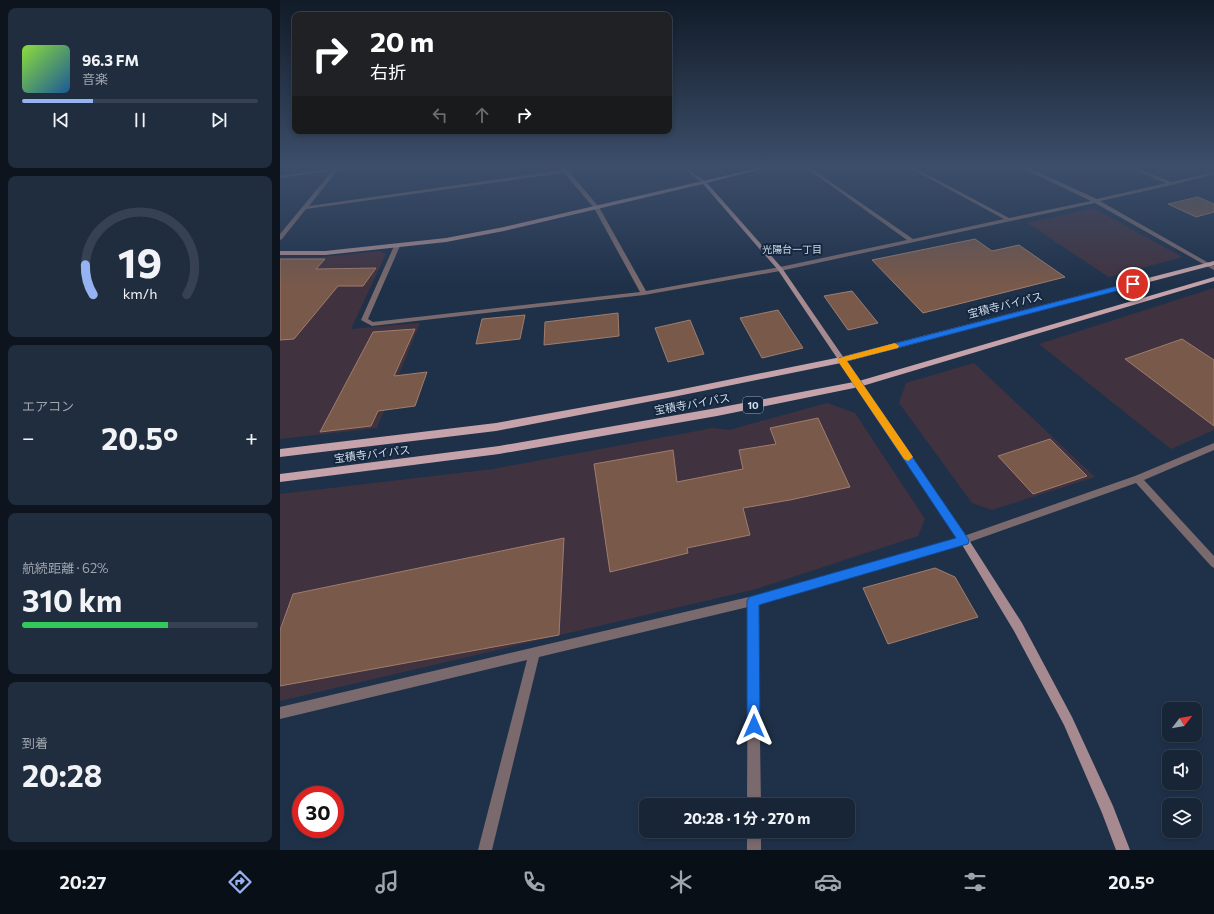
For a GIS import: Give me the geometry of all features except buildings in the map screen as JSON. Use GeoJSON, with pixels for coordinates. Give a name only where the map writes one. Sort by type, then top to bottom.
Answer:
{"type":"FeatureCollection","features":[{"type":"Feature","properties":{"kind":"main road","name":"宝積寺バイパス"},"geometry":{"type":"LineString","coordinates":[[280,453],[496,427],[673,394],[841,360],[1212,265]]}},
{"type":"Feature","properties":{"kind":"main road","name":"宝積寺バイパス"},"geometry":{"type":"LineString","coordinates":[[280,478],[499,450],[717,412],[859,384],[1214,279]]}},
{"type":"Feature","properties":{"kind":"street"},"geometry":{"type":"LineString","coordinates":[[280,238],[305,208],[314,207]]}},
{"type":"Feature","properties":{"kind":"street"},"geometry":{"type":"LineString","coordinates":[[280,253],[325,253],[446,240],[504,229],[596,207],[644,293]]}},
{"type":"Feature","properties":{"kind":"street"},"geometry":{"type":"LineString","coordinates":[[726,207],[780,269],[964,540],[1018,628],[1068,720],[1108,811],[1123,850]]}},
{"type":"Feature","properties":{"kind":"street"},"geometry":{"type":"LineString","coordinates":[[863,207],[912,241]]}},
{"type":"Feature","properties":{"kind":"street"},"geometry":{"type":"LineString","coordinates":[[984,207],[1009,220]]}},
{"type":"Feature","properties":{"kind":"street"},"geometry":{"type":"LineString","coordinates":[[397,246],[364,320],[372,324],[644,293],[780,269],[1073,207]]}},
{"type":"Feature","properties":{"kind":"street"},"geometry":{"type":"LineString","coordinates":[[1105,207],[1212,265]]}},
{"type":"Feature","properties":{"kind":"street"},"geometry":{"type":"LineString","coordinates":[[281,715],[753,601],[964,540],[1138,479],[1214,446]]}},
{"type":"Feature","properties":{"kind":"street"},"geometry":{"type":"LineString","coordinates":[[1138,479],[1214,563]]}},
{"type":"Feature","properties":{"kind":"street"},"geometry":{"type":"LineString","coordinates":[[753,601],[754,798]]}},
{"type":"Feature","properties":{"kind":"street"},"geometry":{"type":"LineString","coordinates":[[485,850],[534,653]]}},
{"type":"Feature","properties":{"kind":"street"},"geometry":{"type":"LineString","coordinates":[[754,838],[754,850]]}},
{"type":"Feature","properties":{"kind":"shaded area"},"geometry":{"type":"Polygon","coordinates":[[[1094,208],[1182,257],[1109,277],[1027,223],[1094,208]]]}},
{"type":"Feature","properties":{"kind":"shaded area"},"geometry":{"type":"Polygon","coordinates":[[[380,251],[386,254],[351,329],[420,323],[377,428],[280,439],[280,258],[322,257],[380,251]]]}},
{"type":"Feature","properties":{"kind":"shaded area"},"geometry":{"type":"Polygon","coordinates":[[[1214,288],[1214,430],[1171,449],[1039,344],[1214,288]]]}},
{"type":"Feature","properties":{"kind":"shaded area"},"geometry":{"type":"Polygon","coordinates":[[[974,363],[1095,477],[992,510],[972,503],[899,403],[906,383],[974,363]]]}},
{"type":"Feature","properties":{"kind":"shaded area"},"geometry":{"type":"Polygon","coordinates":[[[827,403],[855,413],[925,519],[918,536],[756,589],[280,701],[280,494],[493,469],[713,428],[729,430],[827,403]]]}},
{"type":"Feature","properties":{"kind":"slow traffic"},"geometry":{"type":"LineString","coordinates":[[895,346],[841,360],[908,457]]}},
{"type":"Feature","properties":{"kind":"district","name":"光陽台一丁目"},"geometry":{"type":"Point","coordinates":[792,249]}},
{"type":"Feature","properties":{"kind":"route"},"geometry":{"type":"LineString","coordinates":[[754,726],[753,601],[964,540],[859,384],[841,360],[1133,284]]}}]}
